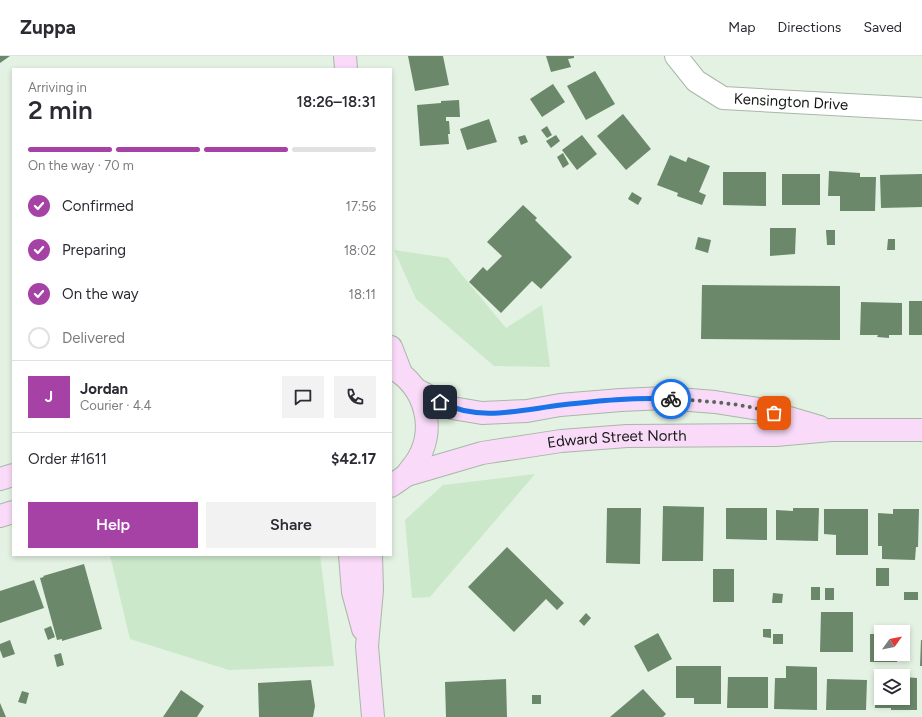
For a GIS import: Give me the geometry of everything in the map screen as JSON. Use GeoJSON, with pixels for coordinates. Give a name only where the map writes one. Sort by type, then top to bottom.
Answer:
{"type":"FeatureCollection","features":[{"type":"Feature","properties":{"kind":"main road"},"geometry":{"type":"LineString","coordinates":[[345,56],[346,68]]}},
{"type":"Feature","properties":{"kind":"main road"},"geometry":{"type":"LineString","coordinates":[[392,351],[396,370],[417,390],[426,412],[427,434],[420,457],[399,480]]}},
{"type":"Feature","properties":{"kind":"main road","name":"Edward Street North"},"geometry":{"type":"LineString","coordinates":[[417,390],[452,408],[482,413],[503,413],[621,400],[665,398],[715,402],[760,409],[831,430]]}},
{"type":"Feature","properties":{"kind":"main road","name":"Edward Street North"},"geometry":{"type":"LineString","coordinates":[[399,480],[482,454],[561,441],[627,436],[776,435],[831,430],[922,430]]}},
{"type":"Feature","properties":{"kind":"main road"},"geometry":{"type":"LineString","coordinates":[[0,479],[12,475]]}},
{"type":"Feature","properties":{"kind":"main road"},"geometry":{"type":"LineString","coordinates":[[0,516],[12,512]]}},
{"type":"Feature","properties":{"kind":"main road"},"geometry":{"type":"LineString","coordinates":[[350,556],[353,592],[367,646],[373,717]]}},
{"type":"Feature","properties":{"kind":"main road"},"geometry":{"type":"LineString","coordinates":[[367,646],[372,590],[371,556]]}},
{"type":"Feature","properties":{"kind":"street","name":"Kensington Drive"},"geometry":{"type":"LineString","coordinates":[[676,56],[696,81],[723,98],[922,108]]}},
{"type":"Feature","properties":{"kind":"green space"},"geometry":{"type":"Polygon","coordinates":[[[394,250],[448,258],[506,328],[542,305],[550,367],[494,366],[416,299],[394,250]]]}},
{"type":"Feature","properties":{"kind":"green space"},"geometry":{"type":"Polygon","coordinates":[[[535,474],[430,597],[412,598],[405,520],[443,485],[535,474]]]}},
{"type":"Feature","properties":{"kind":"green space"},"geometry":{"type":"Polygon","coordinates":[[[110,556],[320,556],[334,666],[229,670],[130,639],[110,556]]]}},
{"type":"Feature","properties":{"kind":"building"},"geometry":{"type":"Polygon","coordinates":[[[0,56],[10,56],[0,63],[0,56]]]}},
{"type":"Feature","properties":{"kind":"building"},"geometry":{"type":"Polygon","coordinates":[[[408,56],[443,56],[449,85],[415,91],[408,56]]]}},
{"type":"Feature","properties":{"kind":"building"},"geometry":{"type":"Polygon","coordinates":[[[546,56],[574,56],[574,58],[568,59],[571,67],[551,72],[546,56]]]}},
{"type":"Feature","properties":{"kind":"building"},"geometry":{"type":"Polygon","coordinates":[[[595,71],[615,104],[586,120],[567,86],[595,71]]]}},
{"type":"Feature","properties":{"kind":"building"},"geometry":{"type":"Polygon","coordinates":[[[553,84],[565,102],[542,117],[530,99],[553,84]]]}},
{"type":"Feature","properties":{"kind":"building"},"geometry":{"type":"Polygon","coordinates":[[[459,100],[460,117],[446,117],[446,121],[449,121],[449,144],[420,146],[417,105],[459,100]]]}},
{"type":"Feature","properties":{"kind":"building"},"geometry":{"type":"Polygon","coordinates":[[[623,114],[651,149],[626,170],[597,136],[623,114]]]}},
{"type":"Feature","properties":{"kind":"building"},"geometry":{"type":"Polygon","coordinates":[[[489,119],[497,142],[467,150],[460,129],[489,119]]]}},
{"type":"Feature","properties":{"kind":"building"},"geometry":{"type":"Polygon","coordinates":[[[547,126],[552,135],[547,138],[541,130],[547,126]]]}},
{"type":"Feature","properties":{"kind":"building"},"geometry":{"type":"Polygon","coordinates":[[[525,135],[528,142],[521,145],[518,137],[525,135]]]}},
{"type":"Feature","properties":{"kind":"building"},"geometry":{"type":"Polygon","coordinates":[[[556,135],[560,141],[551,148],[546,141],[556,135]]]}},
{"type":"Feature","properties":{"kind":"building"},"geometry":{"type":"Polygon","coordinates":[[[582,135],[597,154],[577,170],[562,150],[582,135]]]}},
{"type":"Feature","properties":{"kind":"building"},"geometry":{"type":"Polygon","coordinates":[[[563,153],[569,164],[563,168],[557,157],[563,153]]]}},
{"type":"Feature","properties":{"kind":"building"},"geometry":{"type":"Polygon","coordinates":[[[670,155],[686,162],[688,157],[710,166],[699,192],[706,195],[702,205],[677,196],[678,193],[657,185],[670,155]]]}},
{"type":"Feature","properties":{"kind":"building"},"geometry":{"type":"Polygon","coordinates":[[[829,171],[860,173],[860,177],[876,177],[875,211],[840,211],[840,196],[828,196],[829,171]]]}},
{"type":"Feature","properties":{"kind":"building"},"geometry":{"type":"Polygon","coordinates":[[[723,172],[766,172],[766,206],[723,205],[723,172]]]}},
{"type":"Feature","properties":{"kind":"building"},"geometry":{"type":"Polygon","coordinates":[[[782,174],[820,174],[820,205],[782,205],[782,174]]]}},
{"type":"Feature","properties":{"kind":"building"},"geometry":{"type":"Polygon","coordinates":[[[922,174],[922,207],[881,208],[880,175],[922,174]]]}},
{"type":"Feature","properties":{"kind":"building"},"geometry":{"type":"Polygon","coordinates":[[[632,192],[642,198],[638,205],[628,199],[632,192]]]}},
{"type":"Feature","properties":{"kind":"building"},"geometry":{"type":"Polygon","coordinates":[[[523,205],[537,218],[535,220],[572,257],[541,289],[532,281],[501,313],[469,282],[483,267],[487,271],[502,256],[487,242],[523,205]]]}},
{"type":"Feature","properties":{"kind":"building"},"geometry":{"type":"Polygon","coordinates":[[[770,228],[796,228],[795,254],[770,256],[770,228]]]}},
{"type":"Feature","properties":{"kind":"building"},"geometry":{"type":"Polygon","coordinates":[[[826,230],[835,230],[835,245],[827,245],[826,230]]]}},
{"type":"Feature","properties":{"kind":"building"},"geometry":{"type":"Polygon","coordinates":[[[698,237],[711,240],[708,253],[695,249],[698,237]]]}},
{"type":"Feature","properties":{"kind":"building"},"geometry":{"type":"Polygon","coordinates":[[[888,239],[895,239],[895,250],[887,250],[888,239]]]}},
{"type":"Feature","properties":{"kind":"building"},"geometry":{"type":"Polygon","coordinates":[[[702,285],[840,286],[840,340],[701,339],[702,285]]]}},
{"type":"Feature","properties":{"kind":"building"},"geometry":{"type":"Polygon","coordinates":[[[909,301],[922,301],[922,335],[909,335],[909,301]]]}},
{"type":"Feature","properties":{"kind":"building"},"geometry":{"type":"Polygon","coordinates":[[[861,302],[902,303],[902,335],[889,335],[889,338],[877,337],[878,335],[860,335],[861,302]]]}},
{"type":"Feature","properties":{"kind":"building"},"geometry":{"type":"Polygon","coordinates":[[[663,506],[704,507],[703,561],[662,561],[663,506]]]}},
{"type":"Feature","properties":{"kind":"building"},"geometry":{"type":"Polygon","coordinates":[[[607,508],[641,508],[640,564],[606,563],[607,508]]]}},
{"type":"Feature","properties":{"kind":"building"},"geometry":{"type":"Polygon","coordinates":[[[726,508],[767,508],[767,540],[726,539],[726,508]]]}},
{"type":"Feature","properties":{"kind":"building"},"geometry":{"type":"Polygon","coordinates":[[[793,508],[819,508],[818,541],[776,540],[776,510],[793,511],[793,508]]]}},
{"type":"Feature","properties":{"kind":"building"},"geometry":{"type":"Polygon","coordinates":[[[824,509],[868,509],[868,555],[836,555],[836,535],[824,534],[824,509]]]}},
{"type":"Feature","properties":{"kind":"building"},"geometry":{"type":"Polygon","coordinates":[[[893,509],[919,509],[918,547],[916,547],[915,560],[882,559],[882,546],[878,546],[878,513],[893,514],[893,509]]]}},
{"type":"Feature","properties":{"kind":"building"},"geometry":{"type":"Polygon","coordinates":[[[507,547],[564,603],[557,610],[546,599],[514,632],[468,587],[507,547]]]}},
{"type":"Feature","properties":{"kind":"building"},"geometry":{"type":"Polygon","coordinates":[[[84,564],[102,629],[62,641],[62,639],[57,640],[40,578],[84,564]]]}},
{"type":"Feature","properties":{"kind":"building"},"geometry":{"type":"Polygon","coordinates":[[[876,568],[889,568],[889,586],[876,586],[876,568]]]}},
{"type":"Feature","properties":{"kind":"building"},"geometry":{"type":"Polygon","coordinates":[[[713,569],[734,569],[734,602],[713,602],[713,569]]]}},
{"type":"Feature","properties":{"kind":"building"},"geometry":{"type":"Polygon","coordinates":[[[34,580],[44,608],[0,623],[0,591],[34,580]]]}},
{"type":"Feature","properties":{"kind":"building"},"geometry":{"type":"Polygon","coordinates":[[[811,587],[820,587],[820,600],[811,600],[811,587]]]}},
{"type":"Feature","properties":{"kind":"building"},"geometry":{"type":"Polygon","coordinates":[[[825,588],[834,588],[834,600],[825,600],[825,588]]]}},
{"type":"Feature","properties":{"kind":"building"},"geometry":{"type":"Polygon","coordinates":[[[904,592],[918,592],[918,600],[904,600],[904,592]]]}},
{"type":"Feature","properties":{"kind":"building"},"geometry":{"type":"Polygon","coordinates":[[[773,593],[783,594],[782,603],[772,603],[773,593]]]}},
{"type":"Feature","properties":{"kind":"building"},"geometry":{"type":"Polygon","coordinates":[[[821,612],[853,612],[853,652],[820,652],[821,612]]]}},
{"type":"Feature","properties":{"kind":"building"},"geometry":{"type":"Polygon","coordinates":[[[586,613],[591,618],[584,626],[579,621],[586,613]]]}},
{"type":"Feature","properties":{"kind":"building"},"geometry":{"type":"Polygon","coordinates":[[[51,626],[55,637],[48,640],[44,629],[51,626]]]}},
{"type":"Feature","properties":{"kind":"building"},"geometry":{"type":"Polygon","coordinates":[[[763,629],[771,629],[771,638],[763,637],[763,629]]]}},
{"type":"Feature","properties":{"kind":"building"},"geometry":{"type":"Polygon","coordinates":[[[658,633],[672,659],[648,672],[634,646],[658,633]]]}},
{"type":"Feature","properties":{"kind":"building"},"geometry":{"type":"Polygon","coordinates":[[[773,634],[783,634],[783,644],[773,644],[773,634]]]}},
{"type":"Feature","properties":{"kind":"building"},"geometry":{"type":"Polygon","coordinates":[[[870,634],[874,634],[874,661],[897,662],[870,662],[870,634]]]}},
{"type":"Feature","properties":{"kind":"building"},"geometry":{"type":"Polygon","coordinates":[[[10,640],[15,654],[3,658],[0,650],[0,644],[10,640]]]}},
{"type":"Feature","properties":{"kind":"building"},"geometry":{"type":"Polygon","coordinates":[[[921,640],[922,666],[920,666],[921,640]]]}},
{"type":"Feature","properties":{"kind":"building"},"geometry":{"type":"Polygon","coordinates":[[[61,653],[64,665],[57,667],[54,655],[61,653]]]}},
{"type":"Feature","properties":{"kind":"building"},"geometry":{"type":"Polygon","coordinates":[[[676,666],[721,666],[721,704],[694,704],[694,698],[676,698],[676,666]]]}},
{"type":"Feature","properties":{"kind":"building"},"geometry":{"type":"Polygon","coordinates":[[[786,666],[817,667],[817,710],[774,709],[775,678],[786,678],[786,666]]]}},
{"type":"Feature","properties":{"kind":"building"},"geometry":{"type":"Polygon","coordinates":[[[728,677],[768,677],[768,708],[727,708],[728,677]]]}},
{"type":"Feature","properties":{"kind":"building"},"geometry":{"type":"Polygon","coordinates":[[[910,678],[917,678],[917,710],[891,710],[891,708],[875,708],[875,705],[910,705],[910,678]]]}},
{"type":"Feature","properties":{"kind":"building"},"geometry":{"type":"Polygon","coordinates":[[[506,679],[507,717],[446,717],[445,682],[506,679]]]}},
{"type":"Feature","properties":{"kind":"building"},"geometry":{"type":"Polygon","coordinates":[[[827,679],[867,680],[866,710],[826,710],[827,679]]]}},
{"type":"Feature","properties":{"kind":"building"},"geometry":{"type":"Polygon","coordinates":[[[311,680],[315,706],[313,717],[259,717],[258,683],[311,680]]]}},
{"type":"Feature","properties":{"kind":"building"},"geometry":{"type":"Polygon","coordinates":[[[643,689],[666,714],[663,717],[610,717],[643,689]]]}},
{"type":"Feature","properties":{"kind":"building"},"geometry":{"type":"Polygon","coordinates":[[[181,690],[204,706],[197,717],[163,717],[181,690]]]}},
{"type":"Feature","properties":{"kind":"building"},"geometry":{"type":"Polygon","coordinates":[[[22,691],[29,693],[26,704],[18,702],[22,691]]]}},
{"type":"Feature","properties":{"kind":"building"},"geometry":{"type":"Polygon","coordinates":[[[532,695],[541,695],[541,704],[532,704],[532,695]]]}},
{"type":"Feature","properties":{"kind":"building"},"geometry":{"type":"Polygon","coordinates":[[[0,703],[6,717],[0,717],[0,703]]]}},
{"type":"Feature","properties":{"kind":"way so far"},"geometry":{"type":"LineString","coordinates":[[671,399],[715,402],[760,409],[774,413]]}},
{"type":"Feature","properties":{"kind":"route"},"geometry":{"type":"LineString","coordinates":[[440,402],[452,408],[482,413],[503,413],[621,400],[671,399]]}}]}
